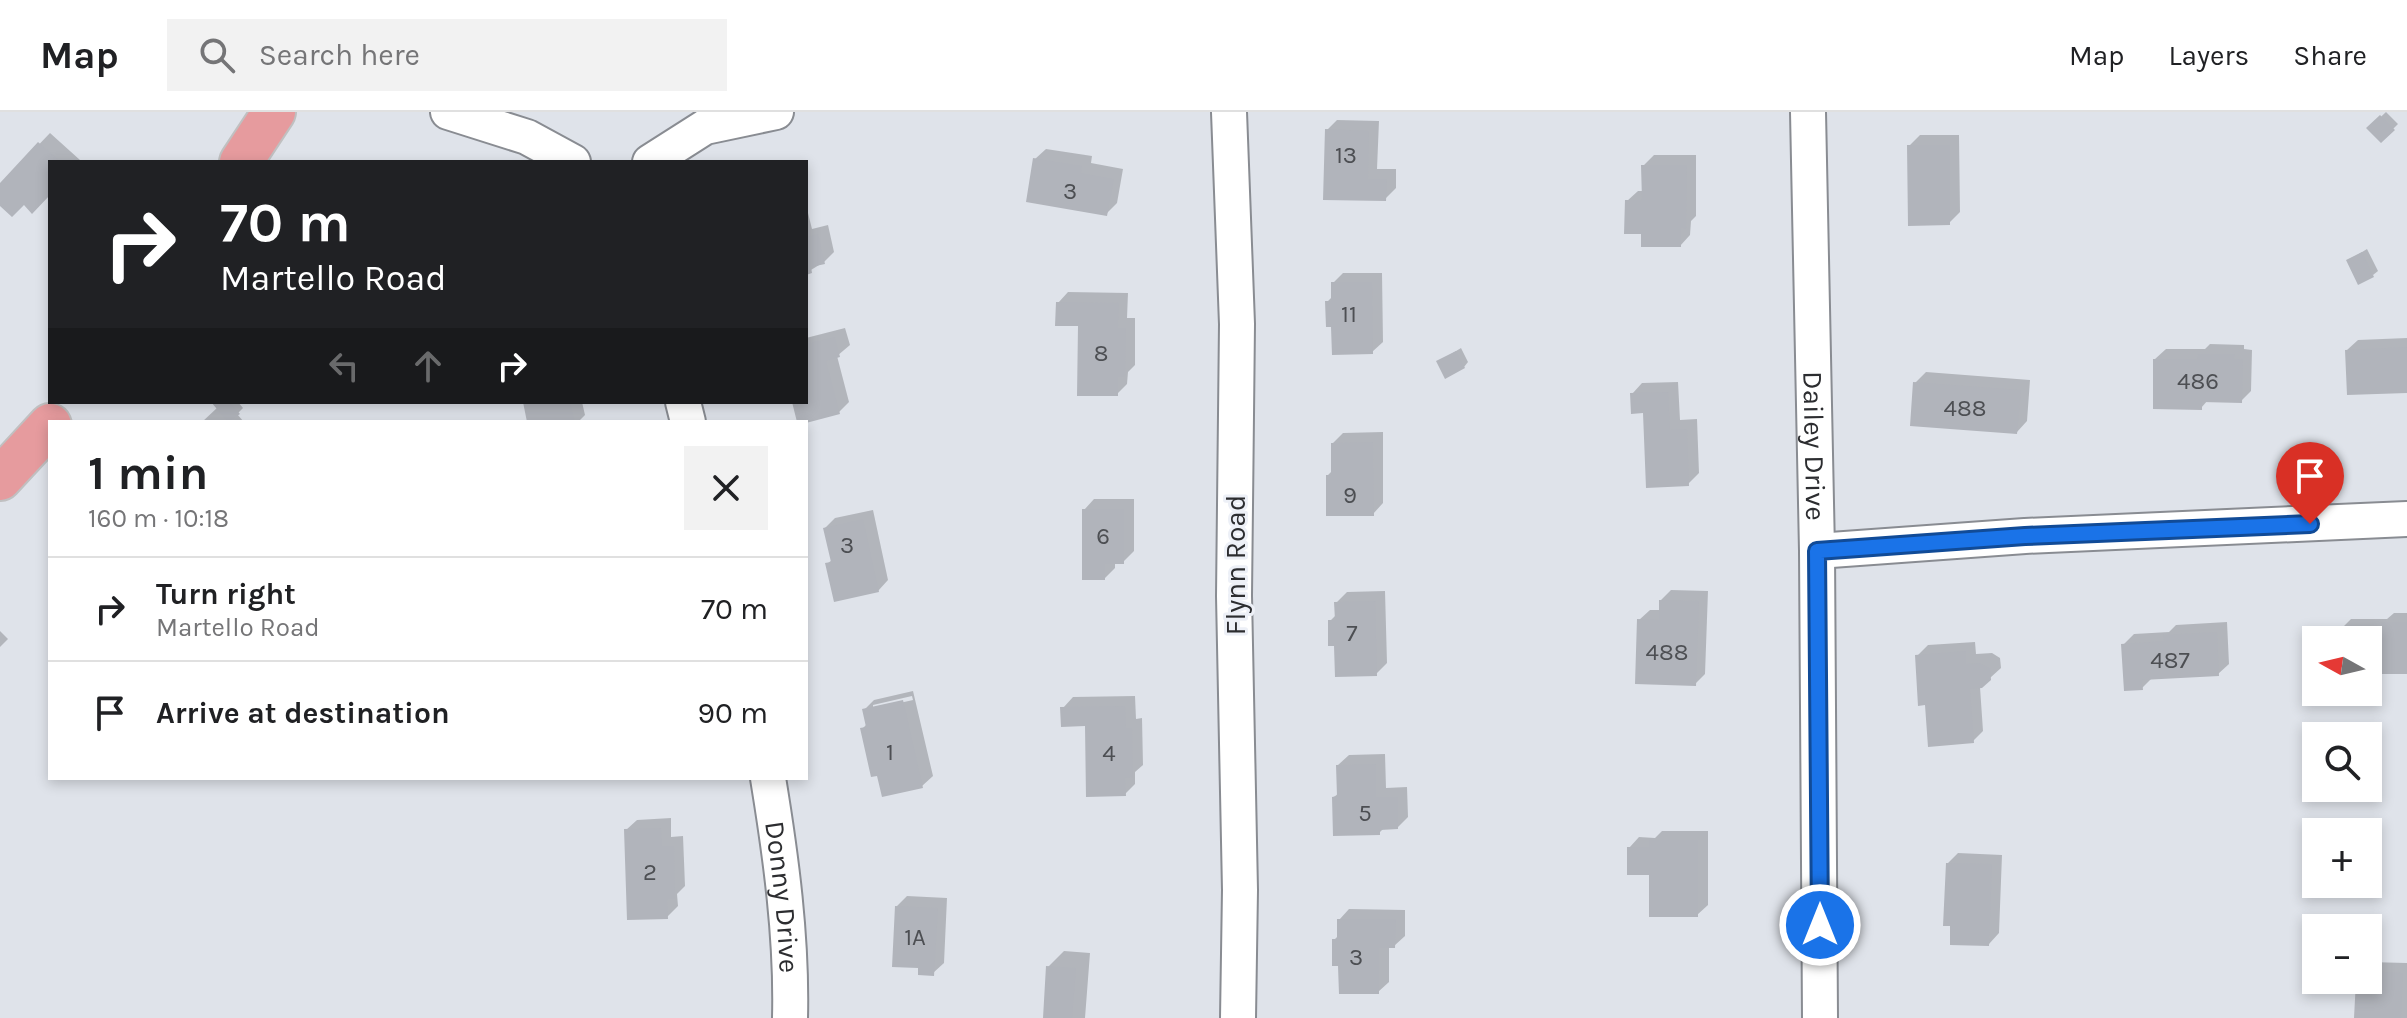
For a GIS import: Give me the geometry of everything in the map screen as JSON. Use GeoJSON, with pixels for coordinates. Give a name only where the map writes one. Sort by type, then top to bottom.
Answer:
{"type":"FeatureCollection","features":[{"type":"Feature","properties":{"kind":"main road"},"geometry":{"type":"LineString","coordinates":[[242,160],[274,112]]}},
{"type":"Feature","properties":{"kind":"main road"},"geometry":{"type":"LineString","coordinates":[[56,420],[70,404]]}},
{"type":"Feature","properties":{"kind":"main road"},"geometry":{"type":"LineString","coordinates":[[0,479],[48,428]]}},
{"type":"Feature","properties":{"kind":"street"},"geometry":{"type":"LineString","coordinates":[[448,112],[527,137],[569,160]]}},
{"type":"Feature","properties":{"kind":"street"},"geometry":{"type":"LineString","coordinates":[[653,160],[705,127],[776,112]]}},
{"type":"Feature","properties":{"kind":"street","name":"Flynn Road"},"geometry":{"type":"LineString","coordinates":[[1229,112],[1237,324],[1234,596],[1240,890],[1238,1018]]}},
{"type":"Feature","properties":{"kind":"street","name":"Dailey Drive"},"geometry":{"type":"LineString","coordinates":[[1808,112],[1817,551],[1820,1018]]}},
{"type":"Feature","properties":{"kind":"street"},"geometry":{"type":"LineString","coordinates":[[1817,551],[2025,536],[2407,519]]}},
{"type":"Feature","properties":{"kind":"street","name":"Donny Drive"},"geometry":{"type":"LineString","coordinates":[[768,780],[780,852],[791,985],[790,1018]]}},
{"type":"Feature","properties":{"kind":"building"},"geometry":{"type":"Polygon","coordinates":[[[2380,115],[2395,130],[2381,143],[2366,128],[2380,115]]]}},
{"type":"Feature","properties":{"kind":"building"},"geometry":{"type":"Polygon","coordinates":[[[1325,129],[1369,131],[1368,179],[1387,179],[1386,201],[1323,200],[1325,129]]]}},
{"type":"Feature","properties":{"kind":"building"},"geometry":{"type":"Polygon","coordinates":[[[38,142],[59,160],[48,160],[48,197],[32,214],[24,205],[12,217],[0,206],[0,183],[38,142]]]}},
{"type":"Feature","properties":{"kind":"building"},"geometry":{"type":"Polygon","coordinates":[[[1907,145],[1950,145],[1950,225],[1908,226],[1907,145]]]}},
{"type":"Feature","properties":{"kind":"building"},"geometry":{"type":"Polygon","coordinates":[[[1033,158],[1082,166],[1081,173],[1114,179],[1107,216],[1026,202],[1033,158]]]}},
{"type":"Feature","properties":{"kind":"building"},"geometry":{"type":"Polygon","coordinates":[[[1641,165],[1687,165],[1686,229],[1681,228],[1681,247],[1641,247],[1641,234],[1624,234],[1625,200],[1642,200],[1641,165]]]}},
{"type":"Feature","properties":{"kind":"building"},"geometry":{"type":"Polygon","coordinates":[[[818,234],[825,264],[811,267],[812,273],[808,274],[808,236],[818,234]]]}},
{"type":"Feature","properties":{"kind":"building"},"geometry":{"type":"Polygon","coordinates":[[[2362,252],[2374,277],[2358,285],[2346,260],[2362,252]]]}},
{"type":"Feature","properties":{"kind":"building"},"geometry":{"type":"Polygon","coordinates":[[[1331,282],[1372,282],[1373,354],[1332,355],[1331,327],[1326,327],[1325,301],[1331,301],[1331,282]]]}},
{"type":"Feature","properties":{"kind":"building"},"geometry":{"type":"Polygon","coordinates":[[[1056,302],[1119,303],[1118,328],[1126,328],[1125,377],[1118,377],[1118,396],[1077,396],[1078,326],[1055,326],[1056,302]]]}},
{"type":"Feature","properties":{"kind":"building"},"geometry":{"type":"Polygon","coordinates":[[[835,337],[840,357],[826,361],[840,414],[808,422],[808,420],[796,420],[792,404],[808,404],[808,344],[835,337]]]}},
{"type":"Feature","properties":{"kind":"building"},"geometry":{"type":"Polygon","coordinates":[[[2407,347],[2407,393],[2347,395],[2345,350],[2407,347]]]}},
{"type":"Feature","properties":{"kind":"building"},"geometry":{"type":"Polygon","coordinates":[[[1456,351],[1465,368],[1445,379],[1436,361],[1456,351]]]}},
{"type":"Feature","properties":{"kind":"building"},"geometry":{"type":"Polygon","coordinates":[[[2198,354],[2235,354],[2234,359],[2243,359],[2242,403],[2202,402],[2202,410],[2153,409],[2153,359],[2197,359],[2198,354]]]}},
{"type":"Feature","properties":{"kind":"building"},"geometry":{"type":"Polygon","coordinates":[[[1913,382],[2021,390],[2017,434],[1910,426],[1913,382]]]}},
{"type":"Feature","properties":{"kind":"building"},"geometry":{"type":"Polygon","coordinates":[[[1668,392],[1670,430],[1687,429],[1689,486],[1646,488],[1643,413],[1631,414],[1630,393],[1668,392]]]}},
{"type":"Feature","properties":{"kind":"building"},"geometry":{"type":"Polygon","coordinates":[[[213,404],[231,404],[240,414],[226,420],[213,404]]]}},
{"type":"Feature","properties":{"kind":"building"},"geometry":{"type":"Polygon","coordinates":[[[523,404],[570,404],[574,420],[527,420],[523,404]]]}},
{"type":"Feature","properties":{"kind":"building"},"geometry":{"type":"Polygon","coordinates":[[[1373,442],[1374,516],[1326,516],[1326,475],[1331,475],[1331,443],[1373,442]]]}},
{"type":"Feature","properties":{"kind":"building"},"geometry":{"type":"Polygon","coordinates":[[[1082,509],[1124,509],[1124,564],[1105,564],[1105,580],[1082,580],[1082,509]]]}},
{"type":"Feature","properties":{"kind":"building"},"geometry":{"type":"Polygon","coordinates":[[[863,519],[879,592],[834,602],[825,563],[831,562],[823,528],[863,519]]]}},
{"type":"Feature","properties":{"kind":"building"},"geometry":{"type":"Polygon","coordinates":[[[1659,600],[1699,601],[1696,686],[1635,684],[1637,619],[1659,620],[1659,600]]]}},
{"type":"Feature","properties":{"kind":"building"},"geometry":{"type":"Polygon","coordinates":[[[1375,601],[1377,676],[1335,677],[1334,646],[1328,646],[1328,620],[1335,620],[1334,602],[1375,601]]]}},
{"type":"Feature","properties":{"kind":"building"},"geometry":{"type":"Polygon","coordinates":[[[2382,622],[2407,622],[2407,674],[2382,674],[2382,622]]]}},
{"type":"Feature","properties":{"kind":"building"},"geometry":{"type":"Polygon","coordinates":[[[2217,632],[2219,676],[2142,680],[2143,690],[2124,691],[2121,644],[2164,641],[2163,635],[2217,632]]]}},
{"type":"Feature","properties":{"kind":"building"},"geometry":{"type":"Polygon","coordinates":[[[1966,651],[1966,664],[1980,663],[1990,668],[1991,680],[1982,688],[1970,689],[1974,743],[1928,747],[1925,705],[1918,706],[1915,655],[1966,651]]]}},
{"type":"Feature","properties":{"kind":"building"},"geometry":{"type":"Polygon","coordinates":[[[903,700],[923,788],[882,797],[877,776],[871,777],[860,728],[866,727],[862,709],[903,700]]]}},
{"type":"Feature","properties":{"kind":"building"},"geometry":{"type":"Polygon","coordinates":[[[1125,706],[1126,728],[1132,728],[1133,777],[1125,778],[1126,796],[1086,797],[1085,726],[1061,727],[1060,707],[1125,706]]]}},
{"type":"Feature","properties":{"kind":"building"},"geometry":{"type":"Polygon","coordinates":[[[1376,764],[1376,797],[1398,797],[1398,829],[1380,830],[1380,835],[1333,836],[1332,797],[1337,796],[1336,765],[1376,764]]]}},
{"type":"Feature","properties":{"kind":"building"},"geometry":{"type":"Polygon","coordinates":[[[661,828],[662,846],[674,846],[675,899],[667,899],[668,919],[627,920],[624,829],[661,828]]]}},
{"type":"Feature","properties":{"kind":"building"},"geometry":{"type":"Polygon","coordinates":[[[1649,840],[1698,840],[1698,917],[1649,917],[1649,875],[1627,875],[1627,847],[1649,847],[1649,840]]]}},
{"type":"Feature","properties":{"kind":"building"},"geometry":{"type":"Polygon","coordinates":[[[1946,863],[1992,864],[1989,946],[1950,945],[1950,926],[1943,926],[1946,863]]]}},
{"type":"Feature","properties":{"kind":"building"},"geometry":{"type":"Polygon","coordinates":[[[895,906],[938,908],[934,976],[918,975],[918,968],[892,967],[895,906]]]}},
{"type":"Feature","properties":{"kind":"building"},"geometry":{"type":"Polygon","coordinates":[[[1337,919],[1396,919],[1395,948],[1379,948],[1379,994],[1339,994],[1338,966],[1332,966],[1332,939],[1337,939],[1337,919]]]}},
{"type":"Feature","properties":{"kind":"building"},"geometry":{"type":"Polygon","coordinates":[[[1046,966],[1076,968],[1072,1018],[1043,1018],[1046,966]]]}},
{"type":"Feature","properties":{"kind":"building"},"geometry":{"type":"Polygon","coordinates":[[[2382,972],[2403,973],[2401,1018],[2354,1018],[2355,994],[2382,994],[2382,972]]]}},
{"type":"Feature","properties":{"kind":"route"},"geometry":{"type":"LineString","coordinates":[[1820,925],[1817,551],[2025,536],[2310,524]]}}]}
